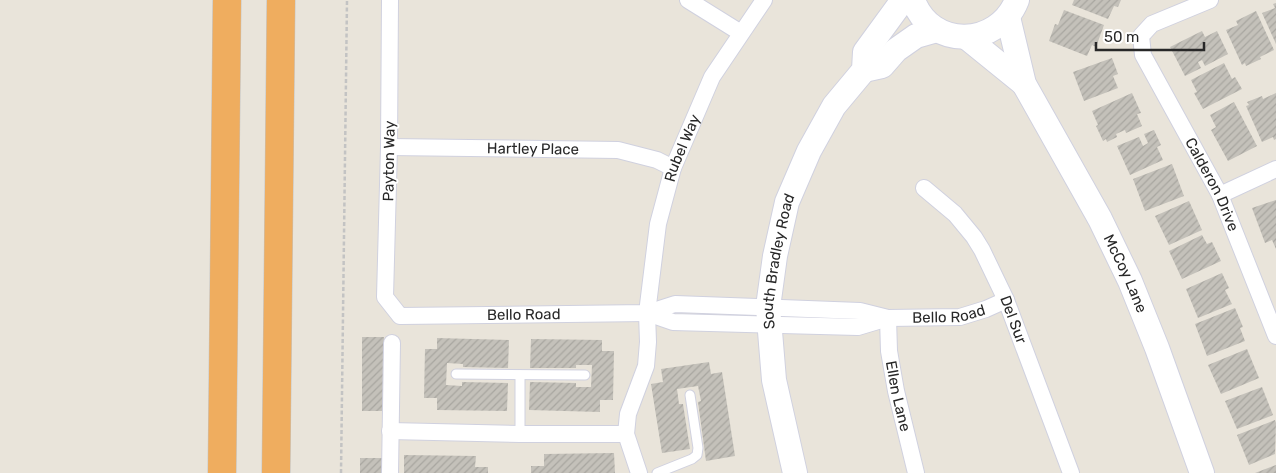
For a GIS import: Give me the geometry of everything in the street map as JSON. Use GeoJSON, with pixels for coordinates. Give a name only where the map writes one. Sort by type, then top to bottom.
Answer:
{"type":"FeatureCollection","features":[{"type":"Feature","properties":{"kind":"highway"},"geometry":{"type":"LineString","coordinates":[[222,473],[227,0]]}},
{"type":"Feature","properties":{"kind":"highway"},"geometry":{"type":"LineString","coordinates":[[276,473],[281,0]]}},
{"type":"Feature","properties":{"kind":"street","name":"Payton Way"},"geometry":{"type":"LineString","coordinates":[[390,0],[385,297],[400,316]]}},
{"type":"Feature","properties":{"kind":"street"},"geometry":{"type":"LineString","coordinates":[[688,0],[741,33]]}},
{"type":"Feature","properties":{"kind":"street","name":"Rubel Way"},"geometry":{"type":"LineString","coordinates":[[626,434],[628,414],[646,366],[648,342],[647,313],[658,224],[673,168],[712,77],[764,0]]}},
{"type":"Feature","properties":{"kind":"street","name":"South Bradley Road"},"geometry":{"type":"LineString","coordinates":[[795,473],[774,380],[769,315],[775,256],[787,202],[809,151],[834,106],[864,70],[865,52],[903,0]]}},
{"type":"Feature","properties":{"kind":"street"},"geometry":{"type":"LineString","coordinates":[[913,0],[919,13],[927,22],[937,30],[955,36],[974,36],[992,30],[1004,22],[1012,8]]}},
{"type":"Feature","properties":{"kind":"street","name":"Calderon Drive"},"geometry":{"type":"LineString","coordinates":[[1210,0],[1152,24],[1141,36],[1143,56],[1220,195],[1276,335]]}},
{"type":"Feature","properties":{"kind":"street","name":"McCoy Lane"},"geometry":{"type":"LineString","coordinates":[[1012,8],[1024,84],[1100,219],[1130,281],[1157,348],[1202,473]]}},
{"type":"Feature","properties":{"kind":"street","name":"South Bradley Road"},"geometry":{"type":"LineString","coordinates":[[864,70],[882,66],[896,50],[916,36],[937,30]]}},
{"type":"Feature","properties":{"kind":"street","name":"McCoy Lane"},"geometry":{"type":"LineString","coordinates":[[966,36],[1024,84]]}},
{"type":"Feature","properties":{"kind":"street","name":"Hartley Place"},"geometry":{"type":"LineString","coordinates":[[389,147],[618,150],[657,160],[673,168]]}},
{"type":"Feature","properties":{"kind":"street"},"geometry":{"type":"LineString","coordinates":[[1220,195],[1276,169]]}},
{"type":"Feature","properties":{"kind":"street","name":"Del Sur"},"geometry":{"type":"LineString","coordinates":[[924,188],[955,214],[982,250],[1006,300],[1071,473]]}},
{"type":"Feature","properties":{"kind":"street","name":"Bello Road"},"geometry":{"type":"LineString","coordinates":[[400,316],[647,313],[675,304],[769,315],[860,311],[888,318],[960,316],[986,309],[1006,300]]}},
{"type":"Feature","properties":{"kind":"street","name":"Ellen Lane"},"geometry":{"type":"LineString","coordinates":[[888,318],[889,351],[896,391],[916,473]]}},
{"type":"Feature","properties":{"kind":"street"},"geometry":{"type":"LineString","coordinates":[[390,473],[392,343]]}},
{"type":"Feature","properties":{"kind":"street"},"geometry":{"type":"LineString","coordinates":[[390,431],[626,434],[639,473]]}},
{"type":"Feature","properties":{"kind":"lane"},"geometry":{"type":"LineString","coordinates":[[456,374],[585,376]]}},
{"type":"Feature","properties":{"kind":"lane"},"geometry":{"type":"LineString","coordinates":[[520,374],[520,434]]}},
{"type":"Feature","properties":{"kind":"lane"},"geometry":{"type":"LineString","coordinates":[[658,473],[692,459],[697,455],[698,448],[690,395]]}},
{"type":"Feature","properties":{"kind":"path"},"geometry":{"type":"LineString","coordinates":[[341,473],[347,0]]}},
{"type":"Feature","properties":{"kind":"building"},"geometry":{"type":"Polygon","coordinates":[[[1074,0],[1121,0],[1118,7],[1114,6],[1108,19],[1072,5],[1074,0]]]}},
{"type":"Feature","properties":{"kind":"building"},"geometry":{"type":"Polygon","coordinates":[[[1276,3],[1276,44],[1262,13],[1275,8],[1273,4],[1276,3]]]}},
{"type":"Feature","properties":{"kind":"building"},"geometry":{"type":"Polygon","coordinates":[[[1064,10],[1104,25],[1096,47],[1092,45],[1087,56],[1049,41],[1055,24],[1058,25],[1064,10]]]}},
{"type":"Feature","properties":{"kind":"building"},"geometry":{"type":"Polygon","coordinates":[[[1256,11],[1274,50],[1246,66],[1245,63],[1242,65],[1226,30],[1238,25],[1236,21],[1256,11]]]}},
{"type":"Feature","properties":{"kind":"building"},"geometry":{"type":"Polygon","coordinates":[[[1202,31],[1205,37],[1217,31],[1228,54],[1205,66],[1202,60],[1198,62],[1201,68],[1185,76],[1170,47],[1202,31]]]}},
{"type":"Feature","properties":{"kind":"building"},"geometry":{"type":"Polygon","coordinates":[[[1112,58],[1118,74],[1113,76],[1118,88],[1084,101],[1073,72],[1112,58]]]}},
{"type":"Feature","properties":{"kind":"building"},"geometry":{"type":"Polygon","coordinates":[[[1224,63],[1232,79],[1235,77],[1242,89],[1203,109],[1194,93],[1197,92],[1191,80],[1224,63]]]}},
{"type":"Feature","properties":{"kind":"building"},"geometry":{"type":"Polygon","coordinates":[[[1132,93],[1141,113],[1137,114],[1142,126],[1126,133],[1125,130],[1116,134],[1117,137],[1107,142],[1106,139],[1103,141],[1092,111],[1132,93]]]}},
{"type":"Feature","properties":{"kind":"building"},"geometry":{"type":"Polygon","coordinates":[[[1276,93],[1276,139],[1274,140],[1273,137],[1262,142],[1246,106],[1249,105],[1247,102],[1262,96],[1263,99],[1276,93]]]}},
{"type":"Feature","properties":{"kind":"building"},"geometry":{"type":"Polygon","coordinates":[[[1234,102],[1257,146],[1228,161],[1211,130],[1216,127],[1210,115],[1234,102]]]}},
{"type":"Feature","properties":{"kind":"building"},"geometry":{"type":"Polygon","coordinates":[[[1154,130],[1161,145],[1157,147],[1163,160],[1130,175],[1117,146],[1139,137],[1143,146],[1148,143],[1144,134],[1154,130]]]}},
{"type":"Feature","properties":{"kind":"building"},"geometry":{"type":"Polygon","coordinates":[[[1172,164],[1184,196],[1145,211],[1133,179],[1172,164]]]}},
{"type":"Feature","properties":{"kind":"building"},"geometry":{"type":"Polygon","coordinates":[[[1276,200],[1276,249],[1272,240],[1265,243],[1252,208],[1276,200]]]}},
{"type":"Feature","properties":{"kind":"building"},"geometry":{"type":"Polygon","coordinates":[[[1189,201],[1202,230],[1169,245],[1155,216],[1189,201]]]}},
{"type":"Feature","properties":{"kind":"building"},"geometry":{"type":"Polygon","coordinates":[[[1202,235],[1207,244],[1212,242],[1221,261],[1182,279],[1169,251],[1202,235]]]}},
{"type":"Feature","properties":{"kind":"building"},"geometry":{"type":"Polygon","coordinates":[[[1222,273],[1229,288],[1225,290],[1232,304],[1198,318],[1186,289],[1222,273]]]}},
{"type":"Feature","properties":{"kind":"building"},"geometry":{"type":"Polygon","coordinates":[[[1235,308],[1243,327],[1240,328],[1245,341],[1207,356],[1195,324],[1235,308]]]}},
{"type":"Feature","properties":{"kind":"building"},"geometry":{"type":"Polygon","coordinates":[[[362,337],[384,337],[384,411],[362,411],[362,337]]]}},
{"type":"Feature","properties":{"kind":"building"},"geometry":{"type":"Polygon","coordinates":[[[437,338],[509,340],[508,368],[463,367],[463,364],[447,363],[446,385],[462,386],[462,382],[508,383],[507,411],[437,410],[437,398],[424,398],[425,349],[437,349],[437,338]]]}},
{"type":"Feature","properties":{"kind":"building"},"geometry":{"type":"Polygon","coordinates":[[[531,339],[602,340],[602,351],[614,351],[613,400],[600,400],[600,412],[529,410],[530,382],[576,383],[576,387],[591,387],[592,365],[576,365],[576,368],[530,368],[531,339]]]}},
{"type":"Feature","properties":{"kind":"building"},"geometry":{"type":"Polygon","coordinates":[[[1247,349],[1259,378],[1221,394],[1208,365],[1247,349]]]}},
{"type":"Feature","properties":{"kind":"building"},"geometry":{"type":"Polygon","coordinates":[[[709,362],[711,374],[722,372],[735,456],[706,461],[698,402],[701,401],[698,386],[677,389],[679,404],[683,404],[690,449],[662,453],[651,384],[663,382],[661,369],[709,362]]]}},
{"type":"Feature","properties":{"kind":"building"},"geometry":{"type":"Polygon","coordinates":[[[1262,387],[1273,415],[1237,429],[1225,401],[1262,387]]]}},
{"type":"Feature","properties":{"kind":"building"},"geometry":{"type":"Polygon","coordinates":[[[1275,420],[1275,454],[1249,465],[1237,435],[1275,420]]]}},
{"type":"Feature","properties":{"kind":"building"},"geometry":{"type":"Polygon","coordinates":[[[614,453],[615,473],[531,473],[531,466],[544,466],[544,454],[614,453]]]}},
{"type":"Feature","properties":{"kind":"building"},"geometry":{"type":"Polygon","coordinates":[[[404,455],[476,456],[475,467],[488,467],[488,473],[404,473],[404,455]]]}},
{"type":"Feature","properties":{"kind":"building"},"geometry":{"type":"Polygon","coordinates":[[[360,458],[382,458],[382,473],[360,473],[360,458]]]}},
{"type":"Feature","properties":{"kind":"building"},"geometry":{"type":"Polygon","coordinates":[[[1276,465],[1276,473],[1255,473],[1276,465]]]}}]}
